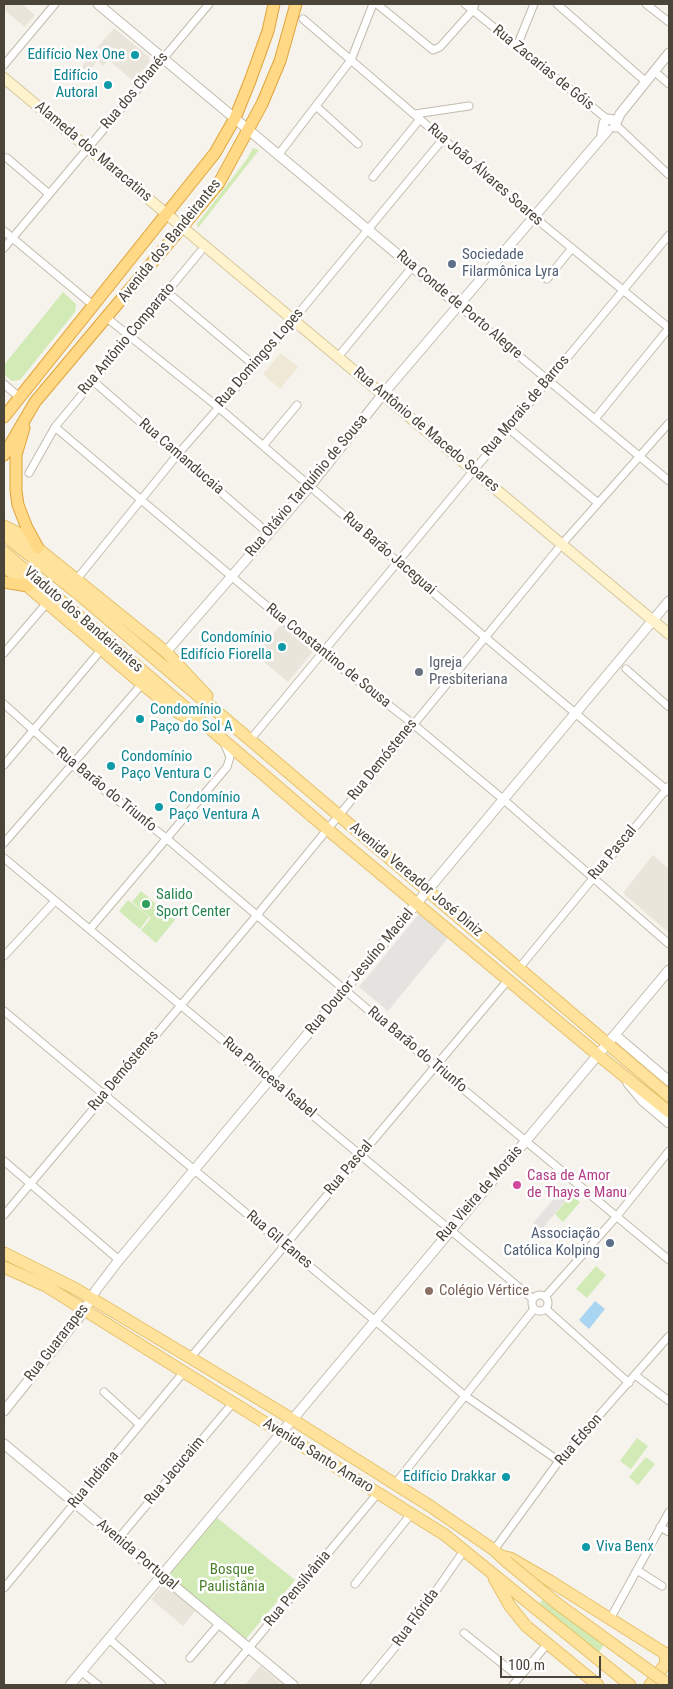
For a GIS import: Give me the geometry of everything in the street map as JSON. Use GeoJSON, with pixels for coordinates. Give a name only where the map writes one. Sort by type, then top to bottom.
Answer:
{"type":"FeatureCollection","features":[{"type":"Feature","properties":{"kind":"highway","name":"Avenida dos Bandeirantes"},"geometry":{"type":"LineString","coordinates":[[4,418],[12,403],[94,306],[215,153],[235,118],[268,31],[274,4]]}},
{"type":"Feature","properties":{"kind":"highway","name":"Avenida dos Bandeirantes"},"geometry":{"type":"LineString","coordinates":[[4,454],[35,402],[219,182],[250,130],[280,61],[296,4]]}},
{"type":"Feature","properties":{"kind":"highway"},"geometry":{"type":"LineString","coordinates":[[35,402],[21,434],[16,455],[15,476],[18,505],[38,548]]}},
{"type":"Feature","properties":{"kind":"highway"},"geometry":{"type":"LineString","coordinates":[[4,582],[28,586]]}},
{"type":"Feature","properties":{"kind":"main road","name":"Alameda dos Maracatins"},"geometry":{"type":"LineString","coordinates":[[4,78],[182,226]]}},
{"type":"Feature","properties":{"kind":"main road","name":"Rua Antônio de Macedo Soares"},"geometry":{"type":"LineString","coordinates":[[182,226],[669,634]]}},
{"type":"Feature","properties":{"kind":"main road"},"geometry":{"type":"LineString","coordinates":[[4,526],[20,534],[166,652],[208,697],[216,711]]}},
{"type":"Feature","properties":{"kind":"main road","name":"Viaduto dos Bandeirantes"},"geometry":{"type":"LineString","coordinates":[[4,535],[82,597],[161,666]]}},
{"type":"Feature","properties":{"kind":"main road","name":"Viaduto dos Bandeirantes"},"geometry":{"type":"LineString","coordinates":[[4,552],[162,688]]}},
{"type":"Feature","properties":{"kind":"main road"},"geometry":{"type":"LineString","coordinates":[[4,566],[46,604],[177,712],[217,734]]}},
{"type":"Feature","properties":{"kind":"main road","name":"Avenida Vereador José Diniz"},"geometry":{"type":"LineString","coordinates":[[161,666],[520,967],[669,1096]]}},
{"type":"Feature","properties":{"kind":"main road","name":"Avenida Vereador José Diniz"},"geometry":{"type":"LineString","coordinates":[[162,688],[598,1056],[669,1112]]}},
{"type":"Feature","properties":{"kind":"main road","name":"Avenida Santo Amaro"},"geometry":{"type":"LineString","coordinates":[[4,1253],[47,1272],[191,1357],[395,1484],[500,1556],[510,1558],[667,1654]]}},
{"type":"Feature","properties":{"kind":"main road","name":"Avenida Santo Amaro"},"geometry":{"type":"LineString","coordinates":[[4,1267],[46,1286],[232,1404],[378,1493],[464,1549],[491,1572],[519,1617],[598,1685]]}},
{"type":"Feature","properties":{"kind":"main road"},"geometry":{"type":"LineString","coordinates":[[500,1556],[559,1606],[669,1685]]}},
{"type":"Feature","properties":{"kind":"main road"},"geometry":{"type":"LineString","coordinates":[[491,1572],[630,1685]]}},
{"type":"Feature","properties":{"kind":"main road"},"geometry":{"type":"LineString","coordinates":[[650,1685],[666,1663],[667,1654]]}},
{"type":"Feature","properties":{"kind":"street"},"geometry":{"type":"LineString","coordinates":[[4,66],[55,4]]}},
{"type":"Feature","properties":{"kind":"street","name":"Rua Conde de Porto Alegre"},"geometry":{"type":"LineString","coordinates":[[98,4],[669,481]]}},
{"type":"Feature","properties":{"kind":"street","name":"Rua dos Chanés"},"geometry":{"type":"LineString","coordinates":[[4,248],[209,4]]}},
{"type":"Feature","properties":{"kind":"street"},"geometry":{"type":"LineString","coordinates":[[279,154],[317,107],[351,60],[375,4],[433,50],[440,47],[474,7]]}},
{"type":"Feature","properties":{"kind":"street","name":"Rua Zacarias de Góis"},"geometry":{"type":"LineString","coordinates":[[465,4],[474,7],[669,175]]}},
{"type":"Feature","properties":{"kind":"street"},"geometry":{"type":"LineString","coordinates":[[517,46],[534,4]]}},
{"type":"Feature","properties":{"kind":"street"},"geometry":{"type":"LineString","coordinates":[[557,4],[645,81]]}},
{"type":"Feature","properties":{"kind":"street"},"geometry":{"type":"LineString","coordinates":[[646,4],[669,22]]}},
{"type":"Feature","properties":{"kind":"street","name":"Rua João Álvares Soares"},"geometry":{"type":"LineString","coordinates":[[303,19],[534,217],[624,289],[669,328]]}},
{"type":"Feature","properties":{"kind":"street","name":"Rua Otávio Tarquínio de Sousa"},"geometry":{"type":"LineString","coordinates":[[166,652],[310,486],[383,394],[534,217],[669,53]]}},
{"type":"Feature","properties":{"kind":"street"},"geometry":{"type":"LineString","coordinates":[[654,71],[669,84]]}},
{"type":"Feature","properties":{"kind":"street"},"geometry":{"type":"LineString","coordinates":[[373,177],[417,116],[469,106]]}},
{"type":"Feature","properties":{"kind":"street"},"geometry":{"type":"LineString","coordinates":[[317,107],[358,144]]}},
{"type":"Feature","properties":{"kind":"street","name":"Rua Domingos Lopes"},"geometry":{"type":"LineString","coordinates":[[77,579],[178,454],[255,366],[443,138]]}},
{"type":"Feature","properties":{"kind":"street"},"geometry":{"type":"LineString","coordinates":[[7,158],[49,194]]}},
{"type":"Feature","properties":{"kind":"street"},"geometry":{"type":"LineString","coordinates":[[4,231],[94,306]]}},
{"type":"Feature","properties":{"kind":"street","name":"Rua Morais de Barros"},"geometry":{"type":"LineString","coordinates":[[250,740],[669,235]]}},
{"type":"Feature","properties":{"kind":"street"},"geometry":{"type":"LineString","coordinates":[[547,279],[572,248]]}},
{"type":"Feature","properties":{"kind":"street","name":"Rua Antônio Comparato"},"geometry":{"type":"LineString","coordinates":[[29,473],[55,427],[200,252]]}},
{"type":"Feature","properties":{"kind":"street"},"geometry":{"type":"LineString","coordinates":[[338,357],[413,266]]}},
{"type":"Feature","properties":{"kind":"street"},"geometry":{"type":"LineString","coordinates":[[167,292],[255,366]]}},
{"type":"Feature","properties":{"kind":"street","name":"Rua Barão Jaceguai"},"geometry":{"type":"LineString","coordinates":[[107,318],[218,407],[486,638],[668,789]]}},
{"type":"Feature","properties":{"kind":"street"},"geometry":{"type":"LineString","coordinates":[[595,419],[669,328]]}},
{"type":"Feature","properties":{"kind":"street","name":"Rua Camanducaia"},"geometry":{"type":"LineString","coordinates":[[92,380],[269,534]]}},
{"type":"Feature","properties":{"kind":"street"},"geometry":{"type":"LineString","coordinates":[[4,384],[12,403]]}},
{"type":"Feature","properties":{"kind":"street"},"geometry":{"type":"LineString","coordinates":[[263,446],[297,405]]}},
{"type":"Feature","properties":{"kind":"street","name":"Rua Demóstenes"},"geometry":{"type":"LineString","coordinates":[[4,1215],[257,915],[562,544],[641,457],[669,423]]}},
{"type":"Feature","properties":{"kind":"street","name":"Rua Constantino de Sousa"},"geometry":{"type":"LineString","coordinates":[[55,427],[322,652],[413,724],[504,800],[669,944]]}},
{"type":"Feature","properties":{"kind":"street"},"geometry":{"type":"LineString","coordinates":[[508,428],[598,503]]}},
{"type":"Feature","properties":{"kind":"street","name":"Rua Doutor Jesuíno Maciel"},"geometry":{"type":"LineString","coordinates":[[86,1294],[119,1260],[669,601]]}},
{"type":"Feature","properties":{"kind":"street"},"geometry":{"type":"LineString","coordinates":[[4,653],[46,604]]}},
{"type":"Feature","properties":{"kind":"street"},"geometry":{"type":"LineString","coordinates":[[4,765],[101,650]]}},
{"type":"Feature","properties":{"kind":"street"},"geometry":{"type":"LineString","coordinates":[[626,669],[669,707]]}},
{"type":"Feature","properties":{"kind":"street"},"geometry":{"type":"LineString","coordinates":[[4,844],[142,684]]}},
{"type":"Feature","properties":{"kind":"street","name":"Rua Barão do Triunfo"},"geometry":{"type":"LineString","coordinates":[[4,704],[72,765],[166,838],[669,1260]]}},
{"type":"Feature","properties":{"kind":"street"},"geometry":{"type":"LineString","coordinates":[[90,929],[227,767],[229,752],[217,734]]}},
{"type":"Feature","properties":{"kind":"street","name":"Rua Pascal"},"geometry":{"type":"LineString","coordinates":[[520,967],[592,877],[668,789]]}},
{"type":"Feature","properties":{"kind":"street","name":"Rua Princesa Isabel"},"geometry":{"type":"LineString","coordinates":[[4,858],[533,1299]]}},
{"type":"Feature","properties":{"kind":"street"},"geometry":{"type":"LineString","coordinates":[[4,956],[55,900]]}},
{"type":"Feature","properties":{"kind":"street","name":"Rua Vieira de Morais"},"geometry":{"type":"LineString","coordinates":[[70,1685],[293,1420],[450,1229],[669,970]]}},
{"type":"Feature","properties":{"kind":"street","name":"Rua Pascal"},"geometry":{"type":"LineString","coordinates":[[191,1357],[508,980]]}},
{"type":"Feature","properties":{"kind":"street","name":"Rua Gil Eanes"},"geometry":{"type":"LineString","coordinates":[[4,1011],[464,1395],[559,1461]]}},
{"type":"Feature","properties":{"kind":"street"},"geometry":{"type":"LineString","coordinates":[[615,1035],[669,1081]]}},
{"type":"Feature","properties":{"kind":"street","name":"Avenida Vereador José Diniz"},"geometry":{"type":"LineString","coordinates":[[622,1075],[642,1100],[669,1123]]}},
{"type":"Feature","properties":{"kind":"street"},"geometry":{"type":"LineString","coordinates":[[545,1297],[617,1216],[669,1151]]}},
{"type":"Feature","properties":{"kind":"street"},"geometry":{"type":"LineString","coordinates":[[4,1161],[119,1260]]}},
{"type":"Feature","properties":{"kind":"street","name":"Rua Guararapes"},"geometry":{"type":"LineString","coordinates":[[4,1411],[84,1310],[86,1294]]}},
{"type":"Feature","properties":{"kind":"street"},"geometry":{"type":"LineString","coordinates":[[539,1295],[545,1297],[548,1301],[546,1309],[541,1312],[534,1309],[533,1299],[539,1295]]}},
{"type":"Feature","properties":{"kind":"street"},"geometry":{"type":"LineString","coordinates":[[395,1484],[534,1309]]}},
{"type":"Feature","properties":{"kind":"street"},"geometry":{"type":"LineString","coordinates":[[546,1309],[629,1382]]}},
{"type":"Feature","properties":{"kind":"street","name":"Rua Edson"},"geometry":{"type":"LineString","coordinates":[[500,1556],[559,1461],[669,1336]]}},
{"type":"Feature","properties":{"kind":"street","name":"Rua Indiana"},"geometry":{"type":"LineString","coordinates":[[4,1588],[183,1373]]}},
{"type":"Feature","properties":{"kind":"street"},"geometry":{"type":"LineString","coordinates":[[635,1375],[669,1400]]}},
{"type":"Feature","properties":{"kind":"street"},"geometry":{"type":"LineString","coordinates":[[104,1392],[140,1425]]}},
{"type":"Feature","properties":{"kind":"street","name":"Rua Jacucaim"},"geometry":{"type":"LineString","coordinates":[[118,1539],[232,1404]]}},
{"type":"Feature","properties":{"kind":"street","name":"Avenida Portugal"},"geometry":{"type":"LineString","coordinates":[[4,1444],[293,1685]]}},
{"type":"Feature","properties":{"kind":"street","name":"Rua Pensilvânia"},"geometry":{"type":"LineString","coordinates":[[218,1685],[378,1493]]}},
{"type":"Feature","properties":{"kind":"street"},"geometry":{"type":"LineString","coordinates":[[610,1619],[669,1512]]}},
{"type":"Feature","properties":{"kind":"street"},"geometry":{"type":"LineString","coordinates":[[355,1584],[411,1514]]}},
{"type":"Feature","properties":{"kind":"street"},"geometry":{"type":"LineString","coordinates":[[660,1527],[669,1532]]}},
{"type":"Feature","properties":{"kind":"street","name":"Rua Flórida"},"geometry":{"type":"LineString","coordinates":[[364,1685],[406,1634],[464,1549]]}},
{"type":"Feature","properties":{"kind":"street"},"geometry":{"type":"LineString","coordinates":[[636,1570],[662,1586]]}},
{"type":"Feature","properties":{"kind":"street"},"geometry":{"type":"LineString","coordinates":[[190,1658],[219,1624]]}},
{"type":"Feature","properties":{"kind":"street"},"geometry":{"type":"LineString","coordinates":[[464,1633],[519,1678]]}},
{"type":"Feature","properties":{"kind":"street"},"geometry":{"type":"LineString","coordinates":[[109,1640],[162,1685]]}},
{"type":"Feature","properties":{"kind":"street"},"geometry":{"type":"LineString","coordinates":[[513,1685],[548,1643]]}},
{"type":"Feature","properties":{"kind":"street"},"geometry":{"type":"LineString","coordinates":[[82,1672],[98,1685]]}},
{"type":"Feature","properties":{"kind":"shaded area"},"geometry":{"type":"Polygon","coordinates":[[[4,4],[22,4],[35,15],[25,27],[4,10],[4,4]]]}},
{"type":"Feature","properties":{"kind":"shaded area"},"geometry":{"type":"Polygon","coordinates":[[[114,28],[149,57],[150,62],[133,81],[109,60],[103,66],[97,61],[88,72],[81,67],[114,28]]]}},
{"type":"Feature","properties":{"kind":"shaded area"},"geometry":{"type":"Polygon","coordinates":[[[281,353],[298,367],[280,389],[263,374],[281,353]]]}},
{"type":"Feature","properties":{"kind":"shaded area"},"geometry":{"type":"Polygon","coordinates":[[[282,623],[314,650],[288,682],[256,655],[282,623]]]}},
{"type":"Feature","properties":{"kind":"shaded area"},"geometry":{"type":"Polygon","coordinates":[[[653,855],[669,869],[669,933],[623,893],[653,855]]]}},
{"type":"Feature","properties":{"kind":"shaded area"},"geometry":{"type":"Polygon","coordinates":[[[419,914],[448,938],[388,1011],[359,987],[419,914]]]}},
{"type":"Feature","properties":{"kind":"shaded area"},"geometry":{"type":"Polygon","coordinates":[[[563,1188],[571,1194],[541,1230],[533,1223],[563,1188]]]}},
{"type":"Feature","properties":{"kind":"shaded area"},"geometry":{"type":"Polygon","coordinates":[[[164,1583],[196,1610],[183,1626],[151,1599],[164,1583]]]}},
{"type":"Feature","properties":{"kind":"shaded area"},"geometry":{"type":"Polygon","coordinates":[[[260,1666],[267,1672],[283,1685],[245,1685],[260,1666]]]}},
{"type":"Feature","properties":{"kind":"green space"},"geometry":{"type":"Polygon","coordinates":[[[253,148],[259,150],[198,228],[197,224],[247,159],[253,148]]]}},
{"type":"Feature","properties":{"kind":"green space"},"geometry":{"type":"Polygon","coordinates":[[[63,292],[76,304],[75,312],[20,380],[12,381],[4,374],[4,365],[63,292]]]}},
{"type":"Feature","properties":{"kind":"green space"},"geometry":{"type":"Polygon","coordinates":[[[141,891],[175,920],[156,943],[141,930],[151,918],[132,902],[141,891]]]}},
{"type":"Feature","properties":{"kind":"green space"},"geometry":{"type":"Polygon","coordinates":[[[128,900],[149,917],[140,929],[119,911],[128,900]]]}},
{"type":"Feature","properties":{"kind":"green space"},"geometry":{"type":"Polygon","coordinates":[[[571,1195],[580,1202],[563,1222],[555,1214],[571,1195]]]}},
{"type":"Feature","properties":{"kind":"green space"},"geometry":{"type":"Polygon","coordinates":[[[596,1266],[606,1275],[587,1298],[576,1289],[596,1266]]]}},
{"type":"Feature","properties":{"kind":"green space"},"geometry":{"type":"Polygon","coordinates":[[[637,1438],[648,1446],[631,1469],[620,1461],[637,1438]]]}},
{"type":"Feature","properties":{"kind":"green space"},"geometry":{"type":"Polygon","coordinates":[[[646,1457],[655,1464],[638,1485],[629,1477],[646,1457]]]}},
{"type":"Feature","properties":{"kind":"green space","name":"Bosque Paulistânia"},"geometry":{"type":"Polygon","coordinates":[[[216,1517],[295,1580],[245,1640],[169,1575],[216,1517]]]}},
{"type":"Feature","properties":{"kind":"green space"},"geometry":{"type":"Polygon","coordinates":[[[542,1600],[604,1644],[598,1654],[537,1608],[542,1600]]]}},
{"type":"Feature","properties":{"kind":"water"},"geometry":{"type":"Polygon","coordinates":[[[595,1301],[605,1309],[589,1329],[579,1320],[595,1301]]]}},
{"type":"Feature","properties":{"kind":"place","name":"Edifício Nex One"},"geometry":{"type":"Point","coordinates":[135,55]}},
{"type":"Feature","properties":{"kind":"place","name":"Edifício Autoral"},"geometry":{"type":"Point","coordinates":[108,85]}},
{"type":"Feature","properties":{"kind":"place","name":"Sociedade Filarmônica Lyra"},"geometry":{"type":"Point","coordinates":[452,264]}},
{"type":"Feature","properties":{"kind":"place","name":"Condomínio Edifício Fiorella"},"geometry":{"type":"Point","coordinates":[282,647]}},
{"type":"Feature","properties":{"kind":"place","name":"Igreja Presbiteriana"},"geometry":{"type":"Point","coordinates":[419,672]}},
{"type":"Feature","properties":{"kind":"place","name":"Condomínio Paço do Sol A"},"geometry":{"type":"Point","coordinates":[140,719]}},
{"type":"Feature","properties":{"kind":"place","name":"Condomínio Paço Ventura C"},"geometry":{"type":"Point","coordinates":[111,766]}},
{"type":"Feature","properties":{"kind":"place","name":"Condomínio Paço Ventura A"},"geometry":{"type":"Point","coordinates":[159,807]}},
{"type":"Feature","properties":{"kind":"place","name":"Salido Sport Center"},"geometry":{"type":"Point","coordinates":[146,904]}},
{"type":"Feature","properties":{"kind":"place","name":"Casa de Amor de Thays e Manu"},"geometry":{"type":"Point","coordinates":[517,1185]}},
{"type":"Feature","properties":{"kind":"place","name":"Associação Católica Kolping"},"geometry":{"type":"Point","coordinates":[610,1243]}},
{"type":"Feature","properties":{"kind":"place","name":"Colégio Vértice"},"geometry":{"type":"Point","coordinates":[429,1291]}},
{"type":"Feature","properties":{"kind":"place","name":"Edifício Drakkar"},"geometry":{"type":"Point","coordinates":[506,1477]}},
{"type":"Feature","properties":{"kind":"place","name":"Viva Benx"},"geometry":{"type":"Point","coordinates":[586,1547]}}]}
